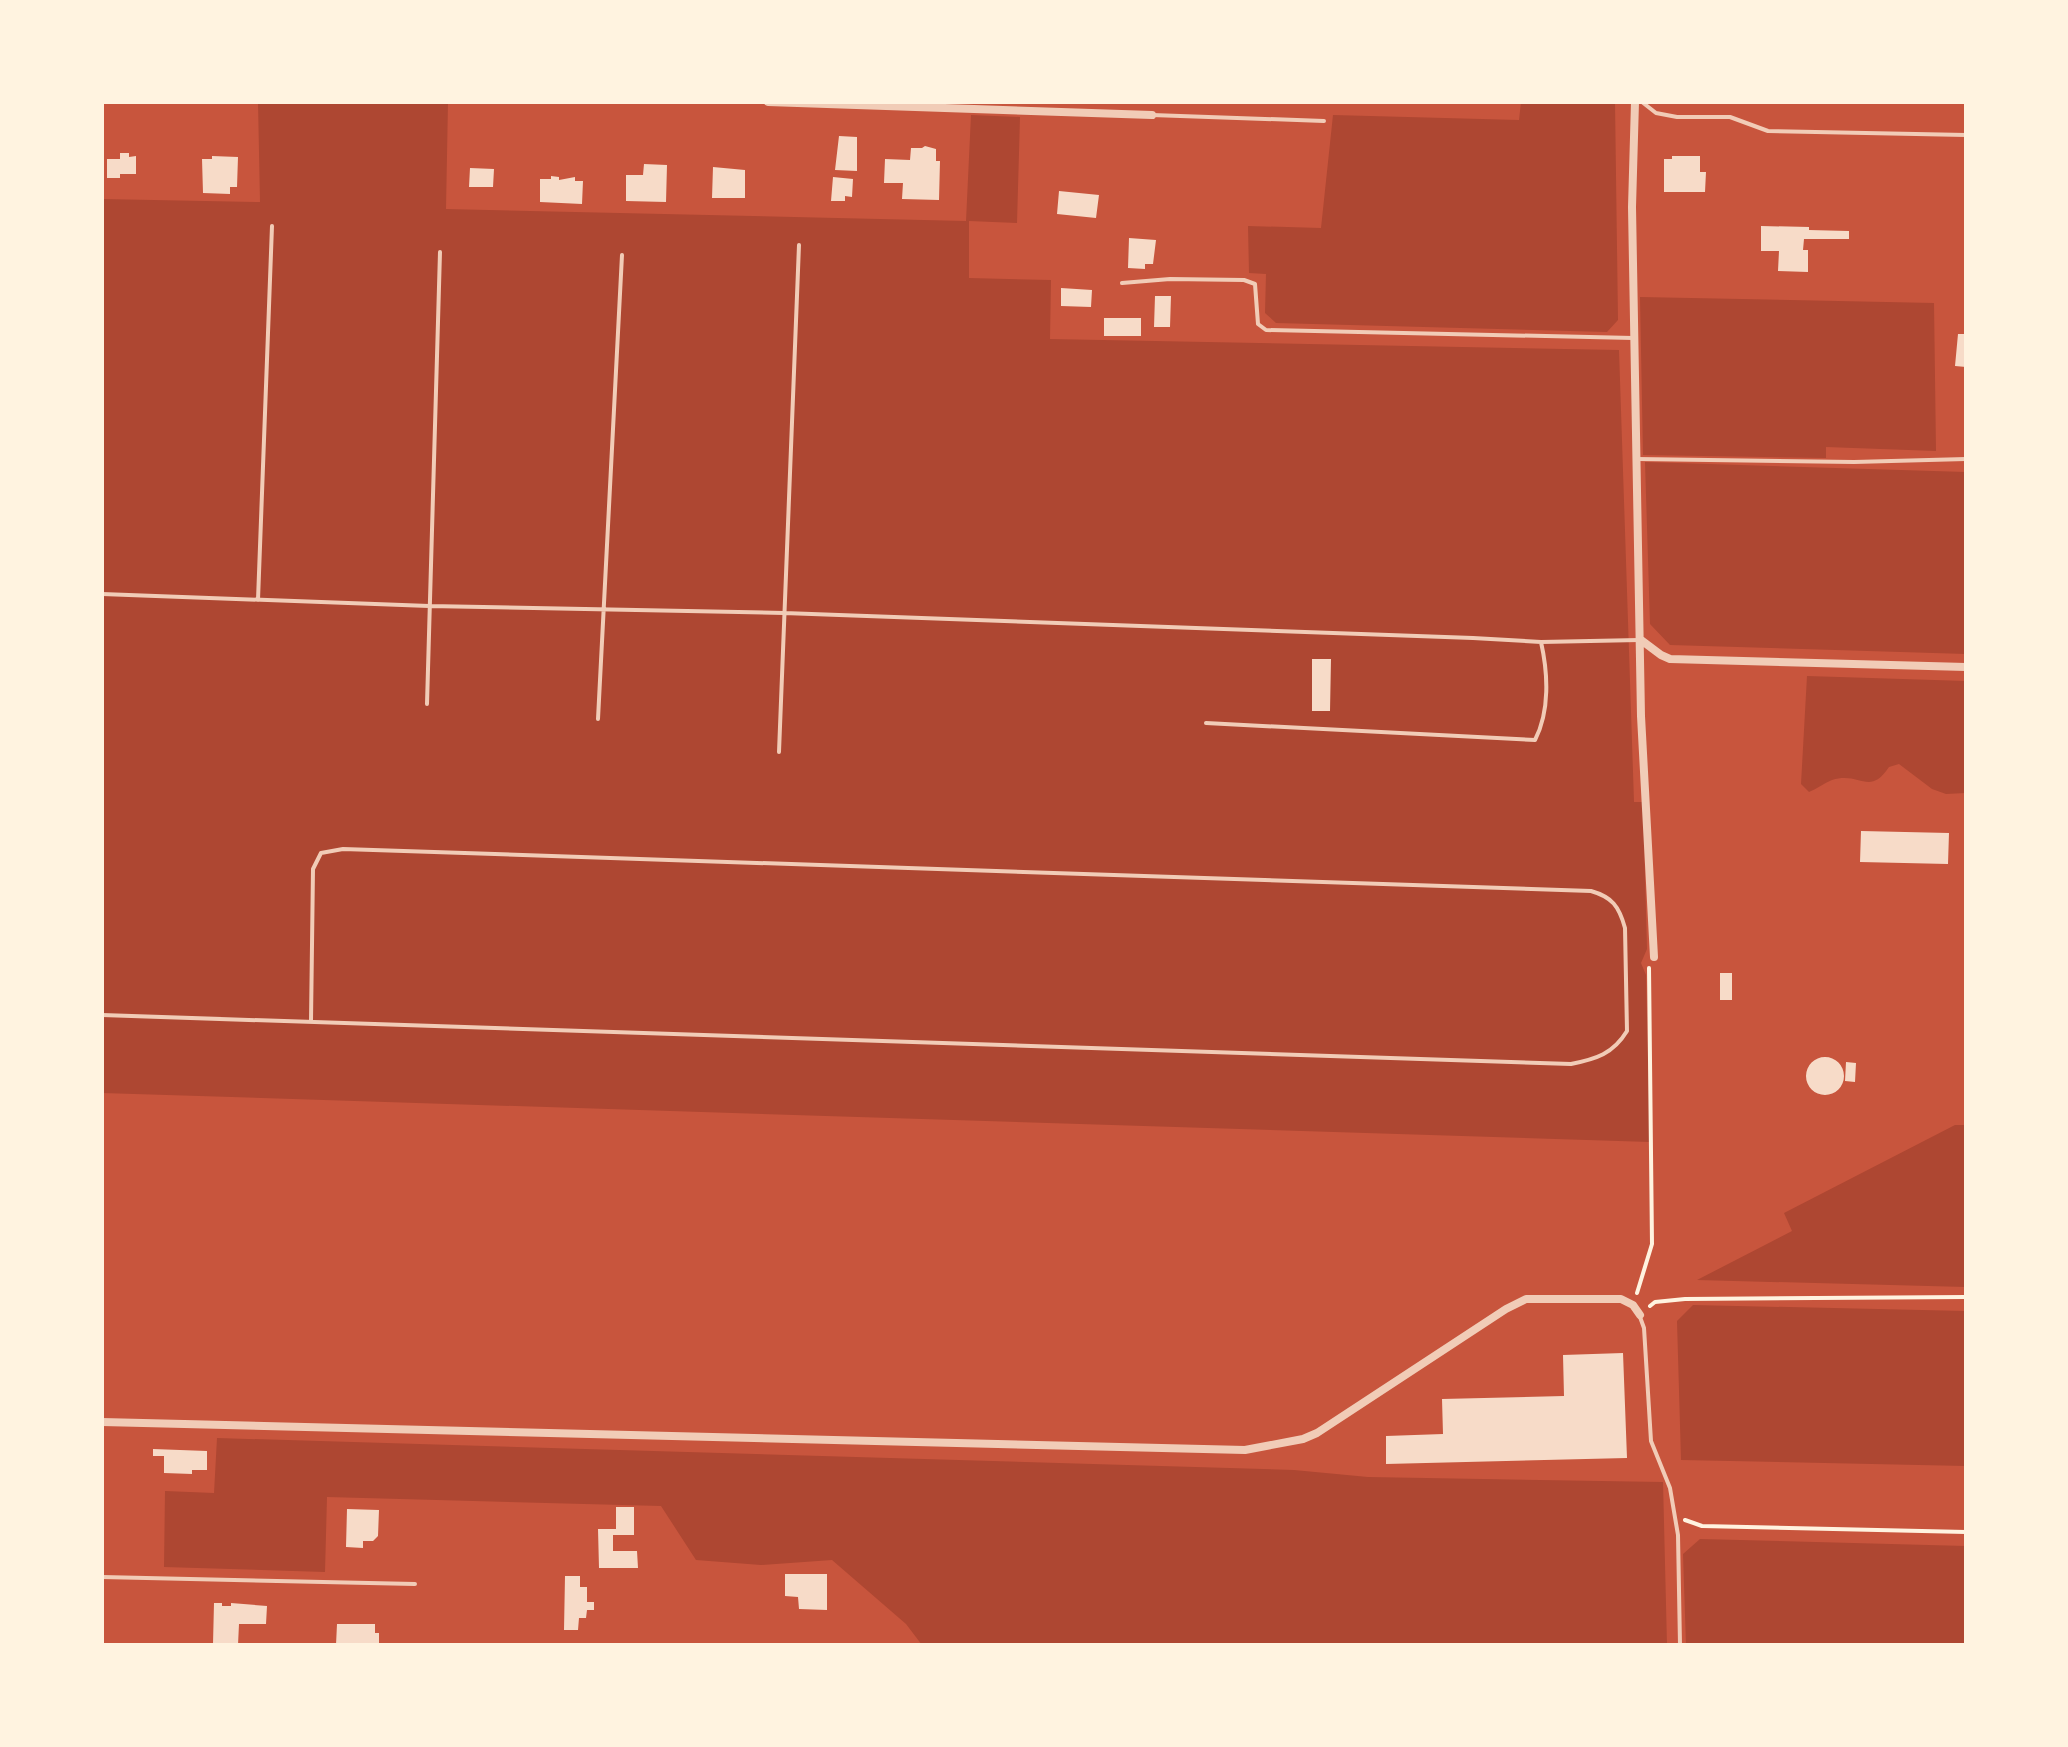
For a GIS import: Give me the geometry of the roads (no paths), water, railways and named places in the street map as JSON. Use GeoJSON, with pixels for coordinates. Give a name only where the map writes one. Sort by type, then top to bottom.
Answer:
{"type":"FeatureCollection","features":[{"type":"Feature","properties":{"kind":"street"},"geometry":{"type":"LineString","coordinates":[[768,102],[1152,115]]}},
{"type":"Feature","properties":{"kind":"street"},"geometry":{"type":"LineString","coordinates":[[1635,102],[1632,207],[1641,716],[1654,957]]}},
{"type":"Feature","properties":{"kind":"street"},"geometry":{"type":"LineString","coordinates":[[1641,640],[1670,659],[1966,667]]}},
{"type":"Feature","properties":{"kind":"street"},"geometry":{"type":"LineString","coordinates":[[102,1422],[1245,1450],[1303,1439],[1317,1433],[1526,1299],[1621,1299],[1633,1305],[1640,1315]]}},
{"type":"Feature","properties":{"kind":"lane"},"geometry":{"type":"LineString","coordinates":[[1642,102],[1656,113],[1677,117],[1730,117],[1768,131],[1966,135]]}},
{"type":"Feature","properties":{"kind":"lane"},"geometry":{"type":"LineString","coordinates":[[1152,115],[1324,121]]}},
{"type":"Feature","properties":{"kind":"lane"},"geometry":{"type":"LineString","coordinates":[[258,600],[272,226]]}},
{"type":"Feature","properties":{"kind":"lane"},"geometry":{"type":"LineString","coordinates":[[779,752],[799,245]]}},
{"type":"Feature","properties":{"kind":"lane"},"geometry":{"type":"LineString","coordinates":[[427,704],[440,252]]}},
{"type":"Feature","properties":{"kind":"lane"},"geometry":{"type":"LineString","coordinates":[[598,719],[622,255]]}},
{"type":"Feature","properties":{"kind":"lane"},"geometry":{"type":"LineString","coordinates":[[1122,283],[1170,279],[1244,280],[1255,284],[1258,324],[1266,330],[1636,338]]}},
{"type":"Feature","properties":{"kind":"lane"},"geometry":{"type":"LineString","coordinates":[[1637,459],[1854,462],[1966,459]]}},
{"type":"Feature","properties":{"kind":"lane"},"geometry":{"type":"LineString","coordinates":[[102,594],[429,606],[784,613],[1541,642],[1641,640]]}},
{"type":"Feature","properties":{"kind":"lane"},"geometry":{"type":"LineString","coordinates":[[1206,723],[1535,740],[1542,726],[1547,669],[1541,642]]}},
{"type":"Feature","properties":{"kind":"lane"},"geometry":{"type":"LineString","coordinates":[[102,1015],[1571,1064],[1606,1054],[1619,1046],[1627,1031],[1625,928],[1612,899],[1591,891],[343,849],[321,853],[313,869],[311,1021]]}},
{"type":"Feature","properties":{"kind":"lane"},"geometry":{"type":"LineString","coordinates":[[1640,1315],[1644,1328],[1651,1441],[1670,1488],[1678,1535],[1680,1645]]}},
{"type":"Feature","properties":{"kind":"lane"},"geometry":{"type":"LineString","coordinates":[[102,1577],[415,1584]]}}]}
